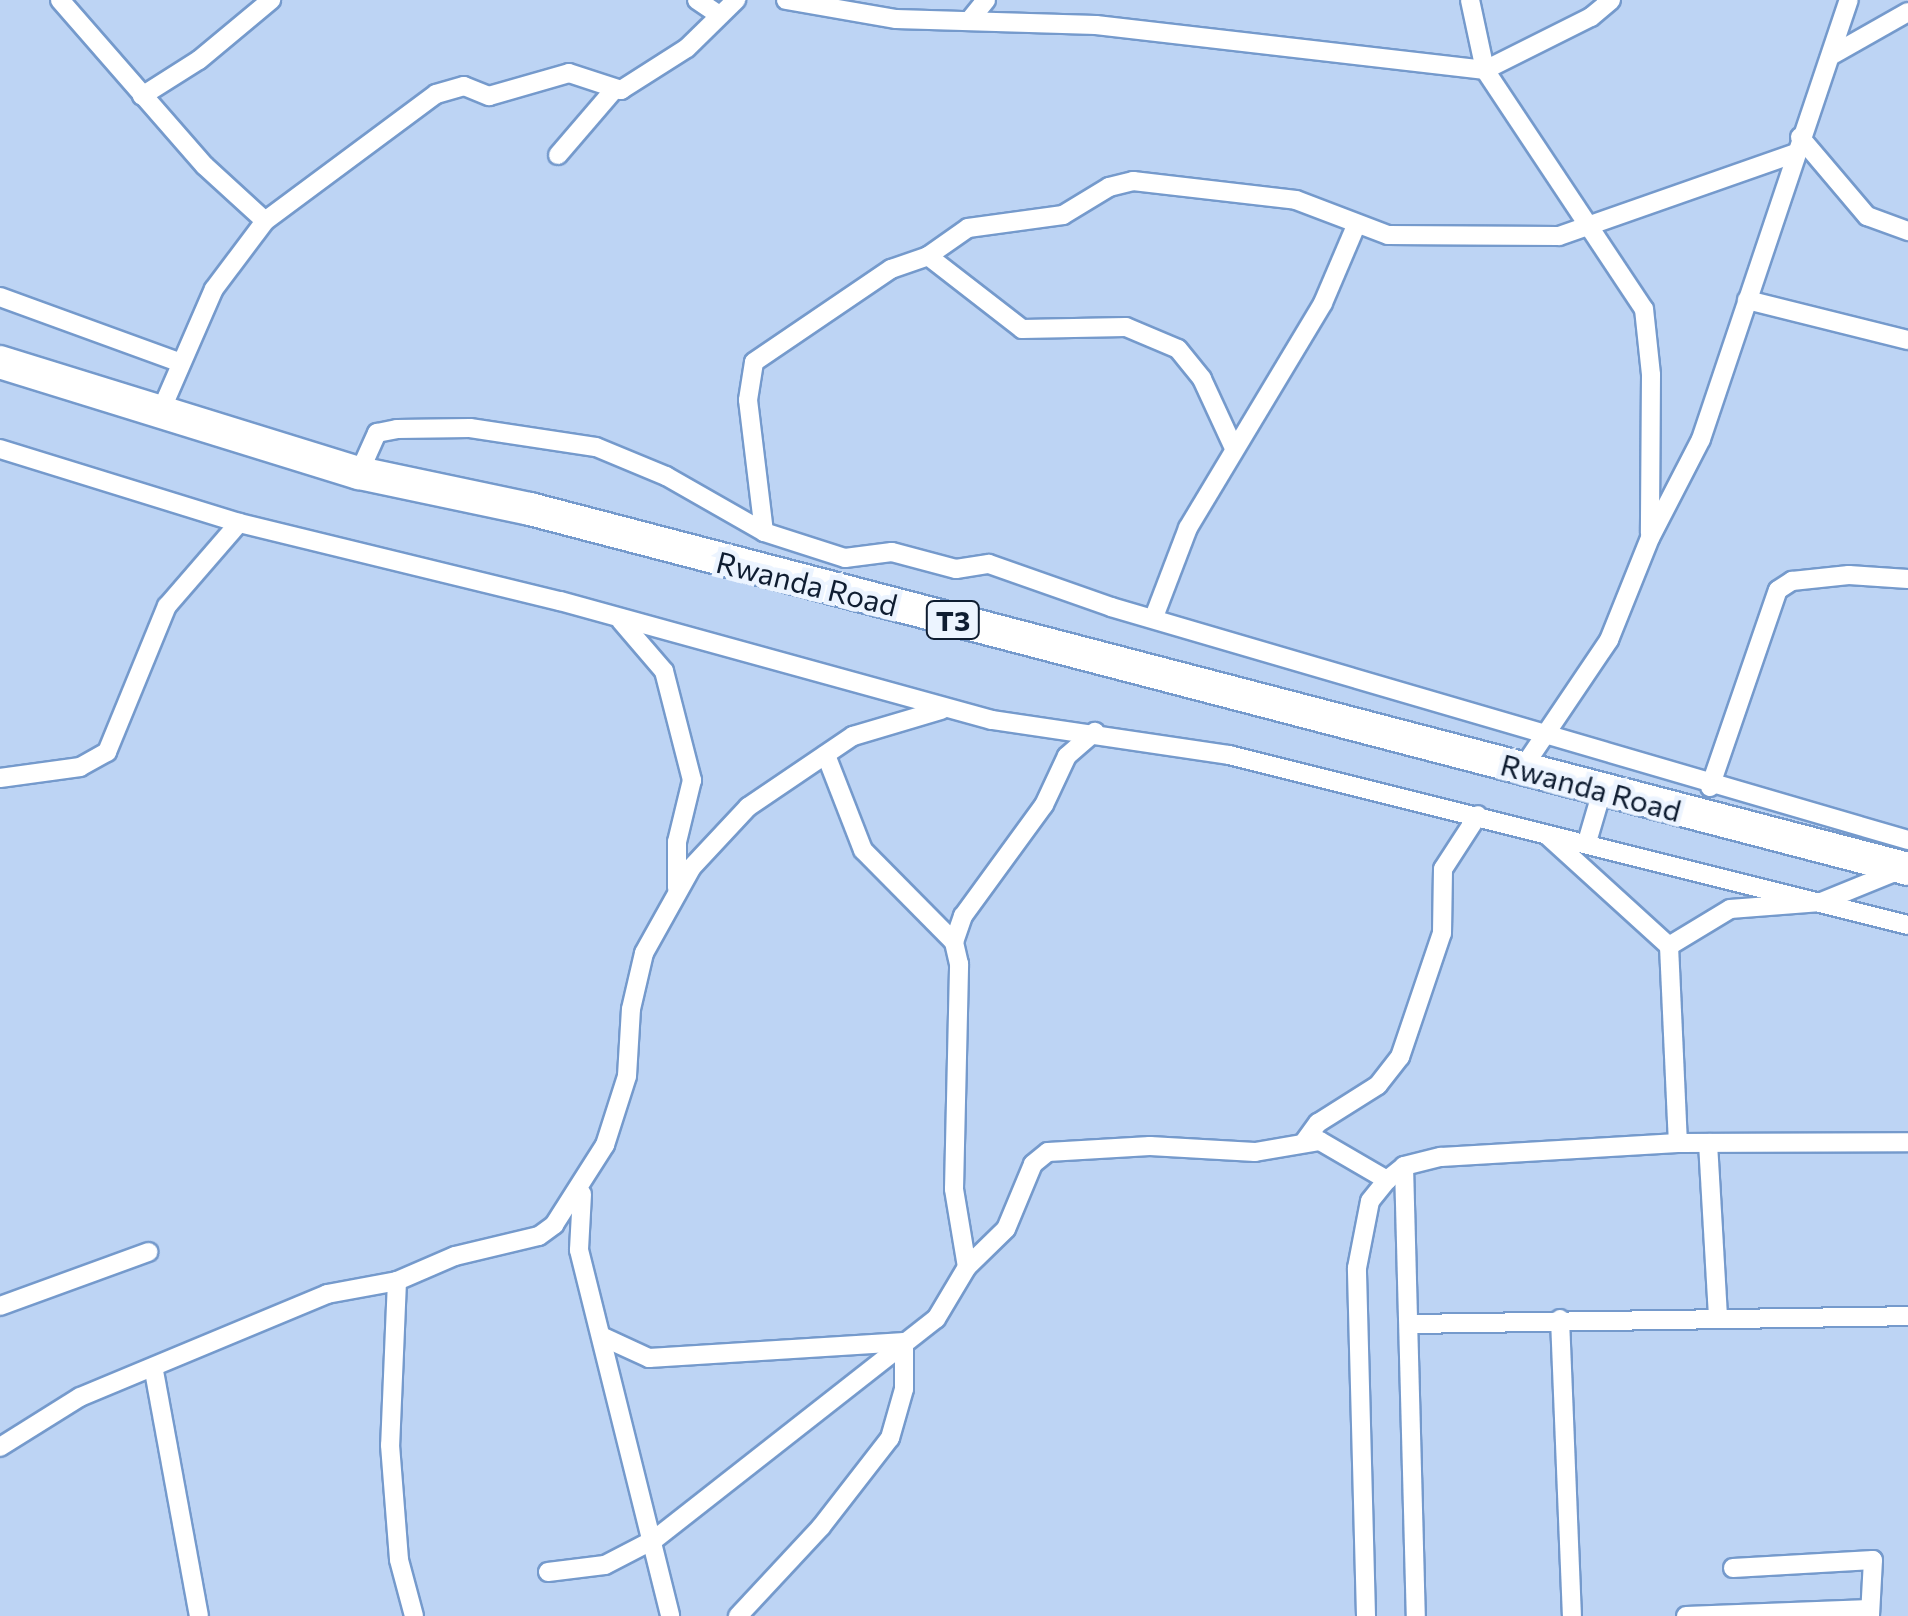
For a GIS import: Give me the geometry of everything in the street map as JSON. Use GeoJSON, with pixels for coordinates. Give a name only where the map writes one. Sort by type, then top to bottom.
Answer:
{"type":"FeatureCollection","features":[{"type":"Feature","properties":{"kind":"highway","name":"Rwanda Road"},"geometry":{"type":"LineString","coordinates":[[0,362],[360,473],[530,509],[1602,791],[1907,860]]}},
{"type":"Feature","properties":{"kind":"street"},"geometry":{"type":"LineString","coordinates":[[60,0],[142,96],[265,220]]}},
{"type":"Feature","properties":{"kind":"street"},"geometry":{"type":"LineString","coordinates":[[142,96],[199,60],[271,0]]}},
{"type":"Feature","properties":{"kind":"street"},"geometry":{"type":"LineString","coordinates":[[697,0],[729,4]]}},
{"type":"Feature","properties":{"kind":"street"},"geometry":{"type":"LineString","coordinates":[[786,0],[896,20],[1096,26],[1486,70],[1591,17],[1611,0]]}},
{"type":"Feature","properties":{"kind":"street"},"geometry":{"type":"LineString","coordinates":[[969,21],[986,0]]}},
{"type":"Feature","properties":{"kind":"street"},"geometry":{"type":"LineString","coordinates":[[1470,0],[1486,70],[1644,309],[1649,329],[1650,538]]}},
{"type":"Feature","properties":{"kind":"street"},"geometry":{"type":"LineString","coordinates":[[1522,768],[1609,640],[1650,538],[1701,439],[1796,146],[1834,54],[1849,0]]}},
{"type":"Feature","properties":{"kind":"street"},"geometry":{"type":"LineString","coordinates":[[558,155],[613,91],[676,56],[729,4]]}},
{"type":"Feature","properties":{"kind":"street"},"geometry":{"type":"LineString","coordinates":[[1834,54],[1908,12]]}},
{"type":"Feature","properties":{"kind":"street"},"geometry":{"type":"LineString","coordinates":[[160,413],[178,362],[214,289],[265,220],[448,87],[489,96],[569,73],[613,91]]}},
{"type":"Feature","properties":{"kind":"street"},"geometry":{"type":"LineString","coordinates":[[764,532],[748,400],[754,362],[891,269],[928,256],[968,228],[1063,215],[1109,187],[1134,181],[1296,200],[1355,228],[1407,237],[1494,232],[1545,237],[1588,228],[1796,146]]}},
{"type":"Feature","properties":{"kind":"street"},"geometry":{"type":"LineString","coordinates":[[1796,146],[1867,216],[1908,232]]}},
{"type":"Feature","properties":{"kind":"street"},"geometry":{"type":"LineString","coordinates":[[1154,617],[1188,528],[1233,446],[1323,303],[1355,228]]}},
{"type":"Feature","properties":{"kind":"street"},"geometry":{"type":"LineString","coordinates":[[928,256],[1022,329],[1126,328],[1178,349],[1202,378],[1233,446]]}},
{"type":"Feature","properties":{"kind":"street"},"geometry":{"type":"LineString","coordinates":[[0,297],[178,362]]}},
{"type":"Feature","properties":{"kind":"street"},"geometry":{"type":"LineString","coordinates":[[1746,300],[1908,340]]}},
{"type":"Feature","properties":{"kind":"street"},"geometry":{"type":"LineString","coordinates":[[360,473],[377,433],[397,429],[470,428],[555,439],[629,459],[764,532],[852,559],[892,552],[956,569],[989,564],[1544,732],[1710,786],[1907,860]]}},
{"type":"Feature","properties":{"kind":"street"},"geometry":{"type":"LineString","coordinates":[[0,449],[239,523],[618,618],[946,708],[1228,755],[1908,925]]}},
{"type":"Feature","properties":{"kind":"street"},"geometry":{"type":"LineString","coordinates":[[0,778],[80,767],[107,752],[166,606],[239,523]]}},
{"type":"Feature","properties":{"kind":"street"},"geometry":{"type":"LineString","coordinates":[[1710,786],[1778,590],[1792,581],[1861,574],[1908,579]]}},
{"type":"Feature","properties":{"kind":"street"},"geometry":{"type":"LineString","coordinates":[[618,618],[664,671],[692,780],[677,842],[676,889]]}},
{"type":"Feature","properties":{"kind":"street"},"geometry":{"type":"LineString","coordinates":[[670,1616],[655,1538],[578,1250],[584,1186],[627,1076],[631,1009],[644,953],[676,889],[731,822],[826,755],[878,725],[946,708]]}},
{"type":"Feature","properties":{"kind":"street"},"geometry":{"type":"LineString","coordinates":[[954,942],[963,916],[1044,804],[1067,756],[1095,732]]}},
{"type":"Feature","properties":{"kind":"street"},"geometry":{"type":"LineString","coordinates":[[826,755],[863,850],[954,942],[959,964],[954,1190],[967,1268]]}},
{"type":"Feature","properties":{"kind":"street"},"geometry":{"type":"LineString","coordinates":[[1586,842],[1602,791]]}},
{"type":"Feature","properties":{"kind":"street"},"geometry":{"type":"LineString","coordinates":[[1304,1142],[1318,1123],[1378,1084],[1400,1058],[1442,932],[1443,868],[1478,815]]}},
{"type":"Feature","properties":{"kind":"street"},"geometry":{"type":"LineString","coordinates":[[1540,830],[1669,946],[1678,1143]]}},
{"type":"Feature","properties":{"kind":"street"},"geometry":{"type":"LineString","coordinates":[[1669,946],[1730,909],[1822,902],[1907,860]]}},
{"type":"Feature","properties":{"kind":"street"},"geometry":{"type":"LineString","coordinates":[[548,1572],[605,1564],[655,1538],[945,1308],[967,1268],[1006,1229],[1032,1164],[1048,1152],[1150,1146],[1254,1152],[1304,1142],[1331,1144],[1387,1180]]}},
{"type":"Feature","properties":{"kind":"street"},"geometry":{"type":"LineString","coordinates":[[1366,1616],[1356,1283],[1370,1201],[1387,1180],[1404,1166],[1441,1157],[1678,1143],[1908,1142]]}},
{"type":"Feature","properties":{"kind":"street"},"geometry":{"type":"LineString","coordinates":[[1708,1143],[1718,1317]]}},
{"type":"Feature","properties":{"kind":"street"},"geometry":{"type":"LineString","coordinates":[[1404,1166],[1416,1616]]}},
{"type":"Feature","properties":{"kind":"street"},"geometry":{"type":"LineString","coordinates":[[0,1447],[80,1397],[154,1371],[326,1294],[397,1280],[456,1256],[539,1236],[584,1186]]}},
{"type":"Feature","properties":{"kind":"street"},"geometry":{"type":"LineString","coordinates":[[0,1306],[148,1252]]}},
{"type":"Feature","properties":{"kind":"street"},"geometry":{"type":"LineString","coordinates":[[397,1280],[390,1445],[399,1560],[414,1616]]}},
{"type":"Feature","properties":{"kind":"street"},"geometry":{"type":"LineString","coordinates":[[1410,1324],[1908,1316]]}},
{"type":"Feature","properties":{"kind":"street"},"geometry":{"type":"LineString","coordinates":[[1560,1319],[1572,1616]]}},
{"type":"Feature","properties":{"kind":"street"},"geometry":{"type":"LineString","coordinates":[[601,1336],[660,1358],[904,1342]]}},
{"type":"Feature","properties":{"kind":"street"},"geometry":{"type":"LineString","coordinates":[[738,1616],[822,1527],[890,1438],[904,1389],[904,1342]]}},
{"type":"Feature","properties":{"kind":"street"},"geometry":{"type":"LineString","coordinates":[[154,1371],[199,1616]]}},
{"type":"Feature","properties":{"kind":"street"},"geometry":{"type":"LineString","coordinates":[[1686,1616],[1870,1612],[1873,1560],[1733,1568]]}}]}
